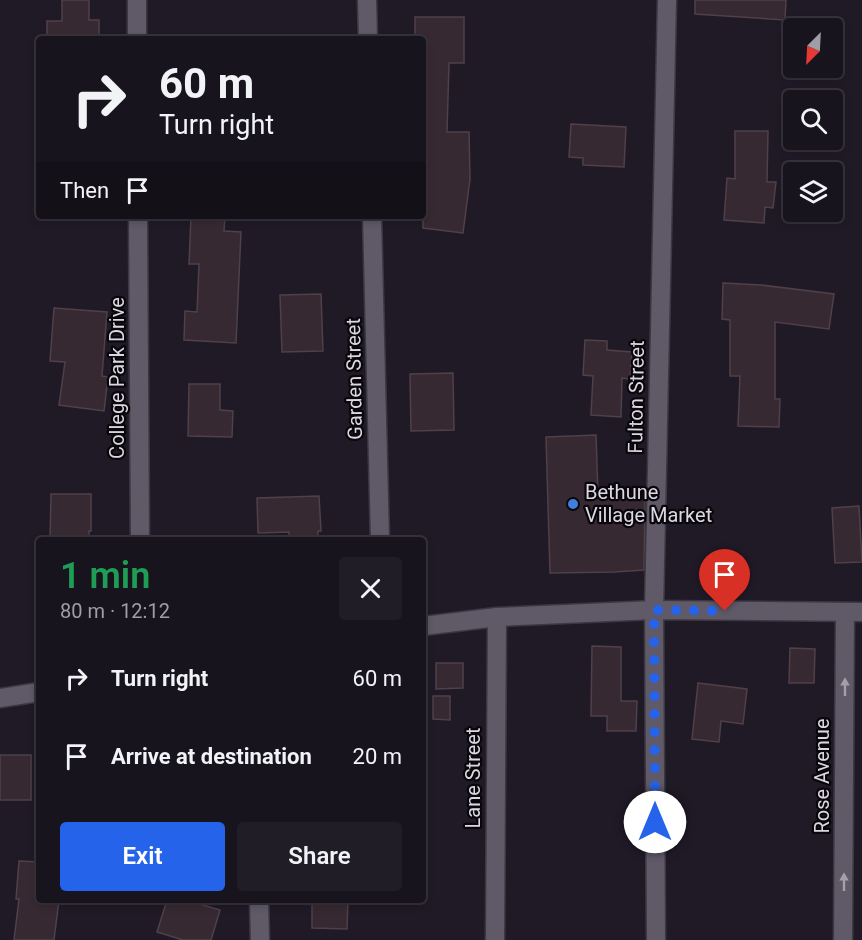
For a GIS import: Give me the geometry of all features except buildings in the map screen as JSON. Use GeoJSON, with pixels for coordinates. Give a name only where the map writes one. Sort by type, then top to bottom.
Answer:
{"type":"FeatureCollection","features":[{"type":"Feature","properties":{"kind":"street"},"geometry":{"type":"LineString","coordinates":[[137,0],[137,36]]}},
{"type":"Feature","properties":{"kind":"street"},"geometry":{"type":"LineString","coordinates":[[367,0],[368,36]]}},
{"type":"Feature","properties":{"kind":"street","name":"Fulton Street"},"geometry":{"type":"LineString","coordinates":[[656,940],[654,610],[667,0]]}},
{"type":"Feature","properties":{"kind":"street","name":"College Park Drive"},"geometry":{"type":"LineString","coordinates":[[138,219],[141,537]]}},
{"type":"Feature","properties":{"kind":"street","name":"Garden Street"},"geometry":{"type":"LineString","coordinates":[[372,219],[380,537]]}},
{"type":"Feature","properties":{"kind":"street"},"geometry":{"type":"LineString","coordinates":[[426,626],[497,616],[654,610],[853,613]]}},
{"type":"Feature","properties":{"kind":"street","name":"Rose Avenue"},"geometry":{"type":"LineString","coordinates":[[843,940],[853,613]]}},
{"type":"Feature","properties":{"kind":"street","name":"Lane Street"},"geometry":{"type":"LineString","coordinates":[[495,940],[497,616]]}},
{"type":"Feature","properties":{"kind":"street"},"geometry":{"type":"LineString","coordinates":[[0,698],[36,692]]}},
{"type":"Feature","properties":{"kind":"street"},"geometry":{"type":"LineString","coordinates":[[259,903],[260,940]]}},
{"type":"Feature","properties":{"kind":"place","name":"Bethune Village Market"},"geometry":{"type":"Point","coordinates":[573,504]}},
{"type":"Feature","properties":{"kind":"route"},"geometry":{"type":"LineString","coordinates":[[655,822],[654,610],[725,611]]}}]}
